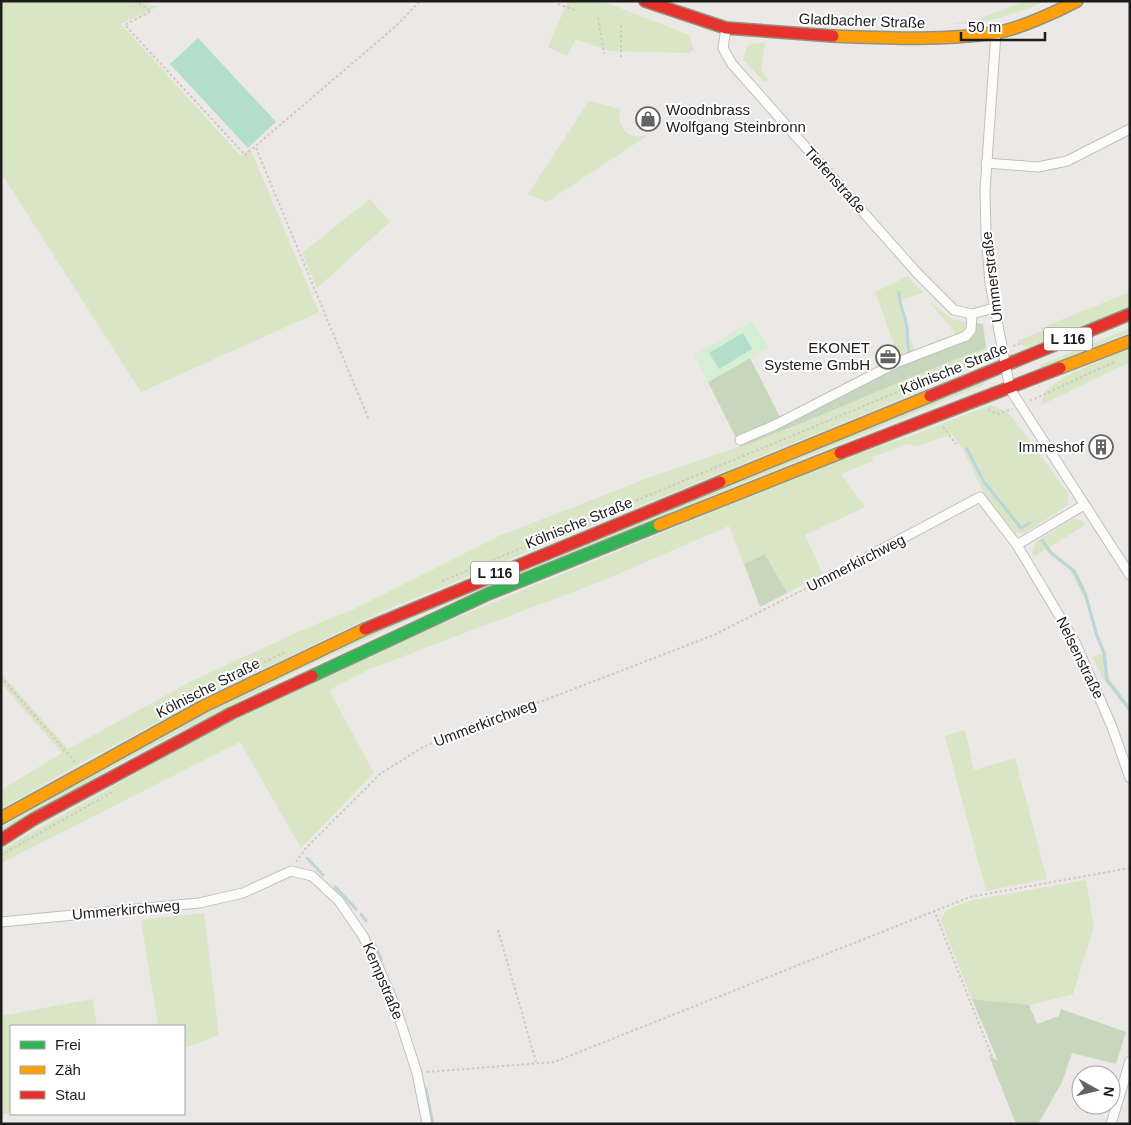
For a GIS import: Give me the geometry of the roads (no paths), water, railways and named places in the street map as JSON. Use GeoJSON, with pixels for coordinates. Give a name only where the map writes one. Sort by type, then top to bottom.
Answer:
{"type":"FeatureCollection","features":[{"type":"Feature","properties":{"kind":"main road","name":"Gladbacher Straße"},"geometry":{"type":"LineString","coordinates":[[644,1],[726,28],[784,34],[916,39],[996,33],[1060,10],[1077,1]]}},
{"type":"Feature","properties":{"kind":"main road","name":"Kölnische Straße"},"geometry":{"type":"LineString","coordinates":[[1,818],[204,706],[379,622],[1130,314]]}},
{"type":"Feature","properties":{"kind":"main road","name":"L 116"},"geometry":{"type":"LineString","coordinates":[[1,840],[34,819],[232,713],[488,594],[770,480],[1010,389],[1130,341]]}},
{"type":"Feature","properties":{"kind":"street","name":"Tiefenstraße"},"geometry":{"type":"LineString","coordinates":[[726,28],[723,48],[732,64],[918,274],[954,310],[972,314]]}},
{"type":"Feature","properties":{"kind":"street","name":"Ummerstraße"},"geometry":{"type":"LineString","coordinates":[[996,33],[986,163],[986,234],[994,308],[1010,389],[1019,406],[1130,575]]}},
{"type":"Feature","properties":{"kind":"street"},"geometry":{"type":"LineString","coordinates":[[986,163],[1038,167],[1067,161],[1130,129]]}},
{"type":"Feature","properties":{"kind":"street"},"geometry":{"type":"LineString","coordinates":[[740,440],[775,425],[898,362],[966,336],[971,330],[972,314],[994,308]]}},
{"type":"Feature","properties":{"kind":"street","name":"Nelsenstraße"},"geometry":{"type":"LineString","coordinates":[[980,497],[1017,545],[1076,642],[1112,727],[1130,778]]}},
{"type":"Feature","properties":{"kind":"street","name":"Ummerkirchweg"},"geometry":{"type":"LineString","coordinates":[[869,556],[980,497]]}},
{"type":"Feature","properties":{"kind":"street"},"geometry":{"type":"LineString","coordinates":[[1017,545],[1084,505]]}},
{"type":"Feature","properties":{"kind":"street","name":"Ummerkirchweg"},"geometry":{"type":"LineString","coordinates":[[1,922],[199,904],[244,893],[291,870]]}},
{"type":"Feature","properties":{"kind":"street","name":"Kempstraße"},"geometry":{"type":"LineString","coordinates":[[291,870],[312,876],[339,901],[363,936],[396,1008],[417,1073],[427,1124]]}},
{"type":"Feature","properties":{"kind":"street"},"geometry":{"type":"LineString","coordinates":[[1111,1124],[1130,1061]]}},
{"type":"Feature","properties":{"kind":"waterway"},"geometry":{"type":"LineString","coordinates":[[899,292],[907,327],[909,351]]}},
{"type":"Feature","properties":{"kind":"waterway"},"geometry":{"type":"LineString","coordinates":[[967,449],[984,482],[1021,528],[1030,523]]}},
{"type":"Feature","properties":{"kind":"waterway"},"geometry":{"type":"LineString","coordinates":[[1042,540],[1051,553],[1074,571],[1086,596],[1097,636],[1104,653],[1107,680],[1130,710]]}},
{"type":"Feature","properties":{"kind":"waterway"},"geometry":{"type":"LineString","coordinates":[[307,858],[323,875]]}},
{"type":"Feature","properties":{"kind":"waterway"},"geometry":{"type":"LineString","coordinates":[[335,887],[356,909]]}},
{"type":"Feature","properties":{"kind":"waterway"},"geometry":{"type":"LineString","coordinates":[[361,914],[366,921]]}},
{"type":"Feature","properties":{"kind":"waterway"},"geometry":{"type":"LineString","coordinates":[[374,943],[381,959]]}},
{"type":"Feature","properties":{"kind":"waterway"},"geometry":{"type":"LineString","coordinates":[[426,1089],[433,1124]]}},
{"type":"Feature","properties":{"kind":"place","name":"Woodnbrass Wolfgang Steinbronn"},"geometry":{"type":"Point","coordinates":[648,119]}},
{"type":"Feature","properties":{"kind":"place","name":"EKONET Systeme GmbH"},"geometry":{"type":"Point","coordinates":[888,357]}},
{"type":"Feature","properties":{"kind":"place","name":"Immeshof"},"geometry":{"type":"Point","coordinates":[1101,447]}}]}
